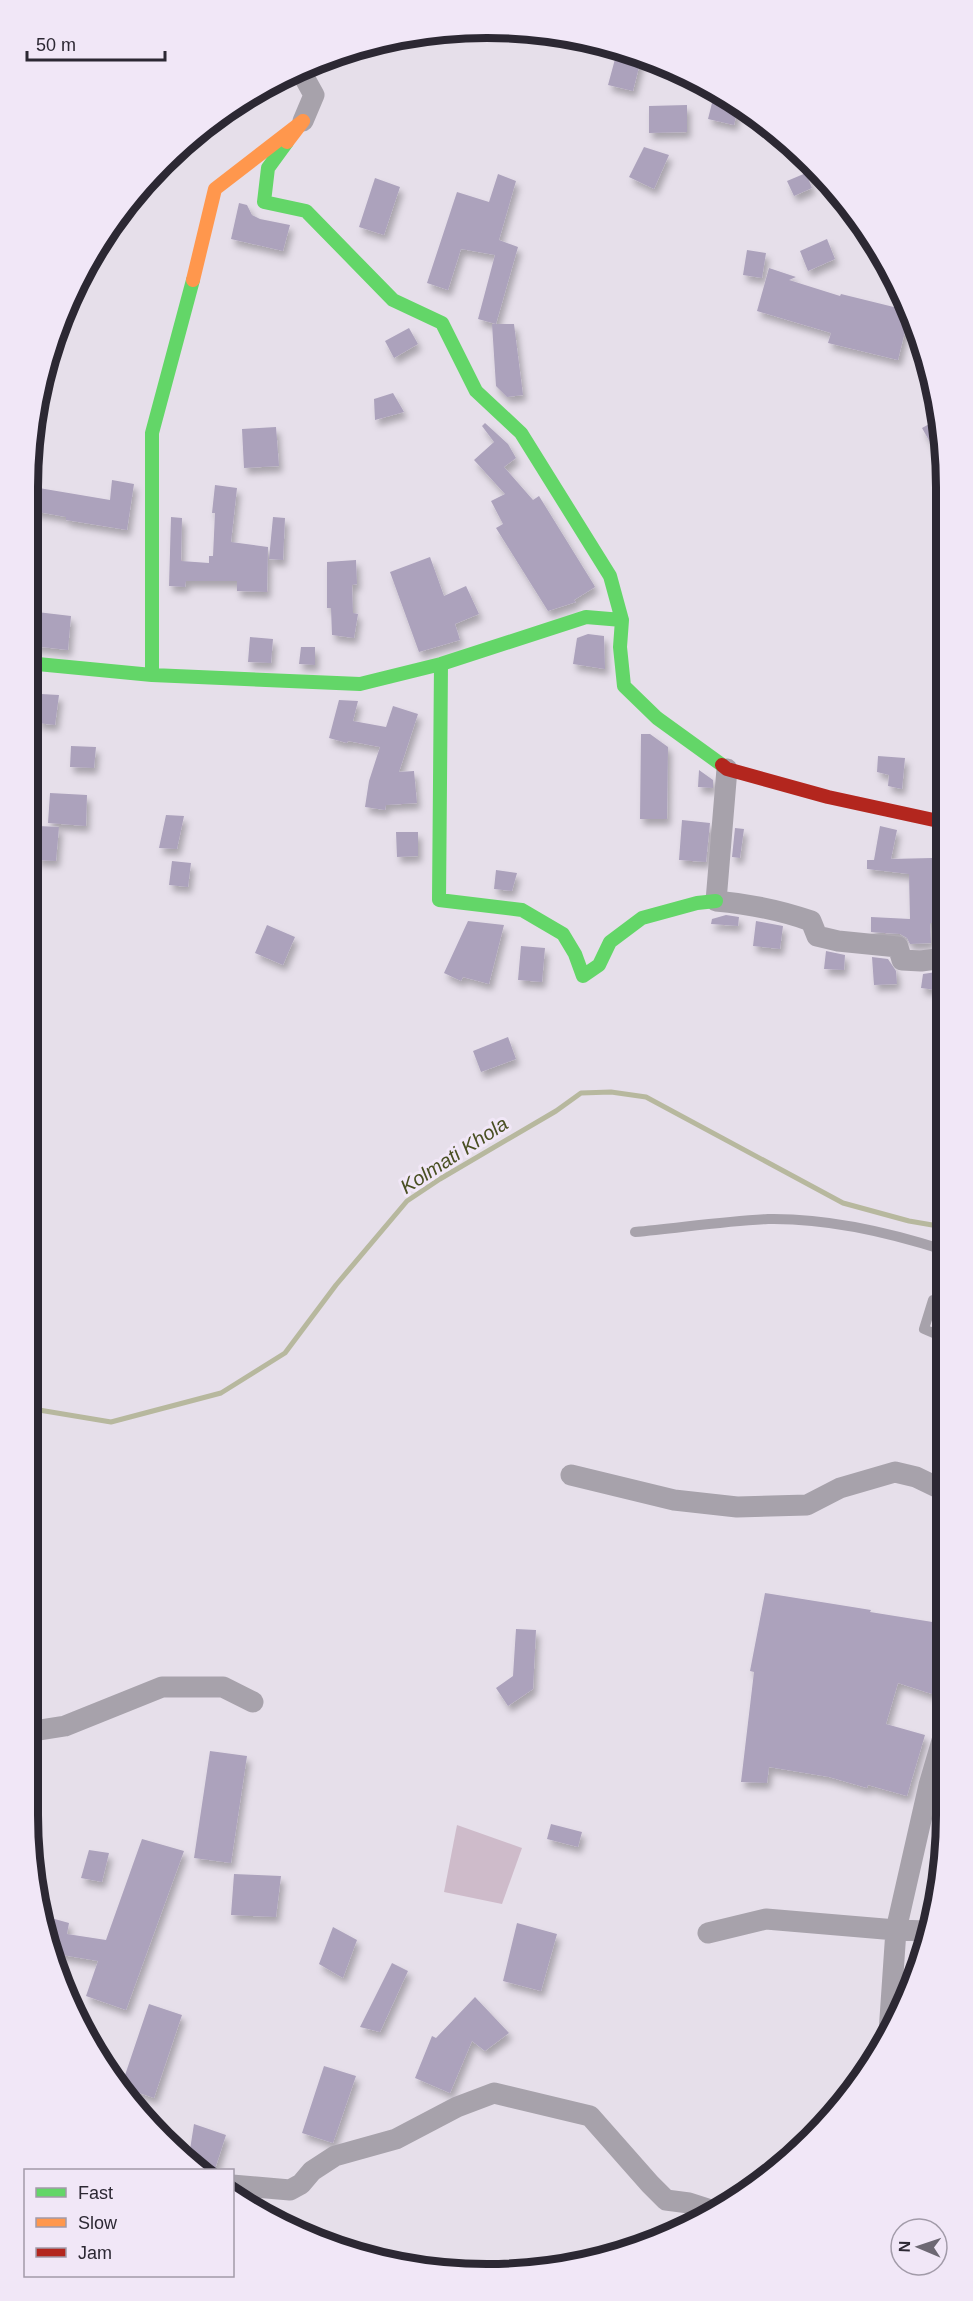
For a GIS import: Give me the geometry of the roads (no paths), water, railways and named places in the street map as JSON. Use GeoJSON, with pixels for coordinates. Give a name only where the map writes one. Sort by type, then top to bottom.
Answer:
{"type":"FeatureCollection","features":[{"type":"Feature","properties":{"kind":"street"},"geometry":{"type":"LineString","coordinates":[[304,77],[314,94],[303,121],[268,168],[264,202],[306,211],[393,300],[442,323],[476,391],[521,433],[610,576],[622,620],[620,647],[624,686],[657,718],[727,769],[828,797],[936,820]]}},
{"type":"Feature","properties":{"kind":"street"},"geometry":{"type":"LineString","coordinates":[[152,675],[152,433],[215,189],[303,121]]}},
{"type":"Feature","properties":{"kind":"street"},"geometry":{"type":"LineString","coordinates":[[38,664],[152,675],[360,684],[441,664],[586,617],[622,620]]}},
{"type":"Feature","properties":{"kind":"street"},"geometry":{"type":"LineString","coordinates":[[441,664],[439,900],[522,910],[563,934],[575,954],[583,976],[599,965],[610,942],[642,918],[697,903],[716,901],[769,908],[800,917],[811,921],[817,936],[838,941],[898,947],[902,960],[936,959]]}},
{"type":"Feature","properties":{"kind":"street"},"geometry":{"type":"LineString","coordinates":[[716,901],[727,769]]}},
{"type":"Feature","properties":{"kind":"street"},"geometry":{"type":"LineString","coordinates":[[572,1475],[674,1500],[737,1507],[807,1505],[840,1488],[895,1472],[916,1477],[936,1487]]}},
{"type":"Feature","properties":{"kind":"street"},"geometry":{"type":"LineString","coordinates":[[38,1730],[65,1726],[162,1687],[223,1687],[252,1702]]}},
{"type":"Feature","properties":{"kind":"street"},"geometry":{"type":"LineString","coordinates":[[891,2007],[896,1930],[936,1761]]}},
{"type":"Feature","properties":{"kind":"street"},"geometry":{"type":"LineString","coordinates":[[708,1934],[766,1919],[920,1930]]}},
{"type":"Feature","properties":{"kind":"street"},"geometry":{"type":"LineString","coordinates":[[234,2185],[290,2190],[301,2184],[312,2171],[335,2156],[396,2139],[456,2107],[494,2093],[590,2116],[666,2200],[703,2207]]}},
{"type":"Feature","properties":{"kind":"lane"},"geometry":{"type":"LineString","coordinates":[[635,1232],[768,1219],[825,1222],[903,1238],[936,1248]]}},
{"type":"Feature","properties":{"kind":"lane"},"geometry":{"type":"LineString","coordinates":[[933,1300],[924,1329],[936,1334]]}},
{"type":"Feature","properties":{"kind":"waterway","name":"Kolmati Khola"},"geometry":{"type":"LineString","coordinates":[[38,1410],[111,1422],[221,1393],[285,1353],[336,1285],[407,1201],[556,1111],[581,1093],[611,1092],[646,1097],[843,1203],[909,1221],[936,1226]]}}]}
